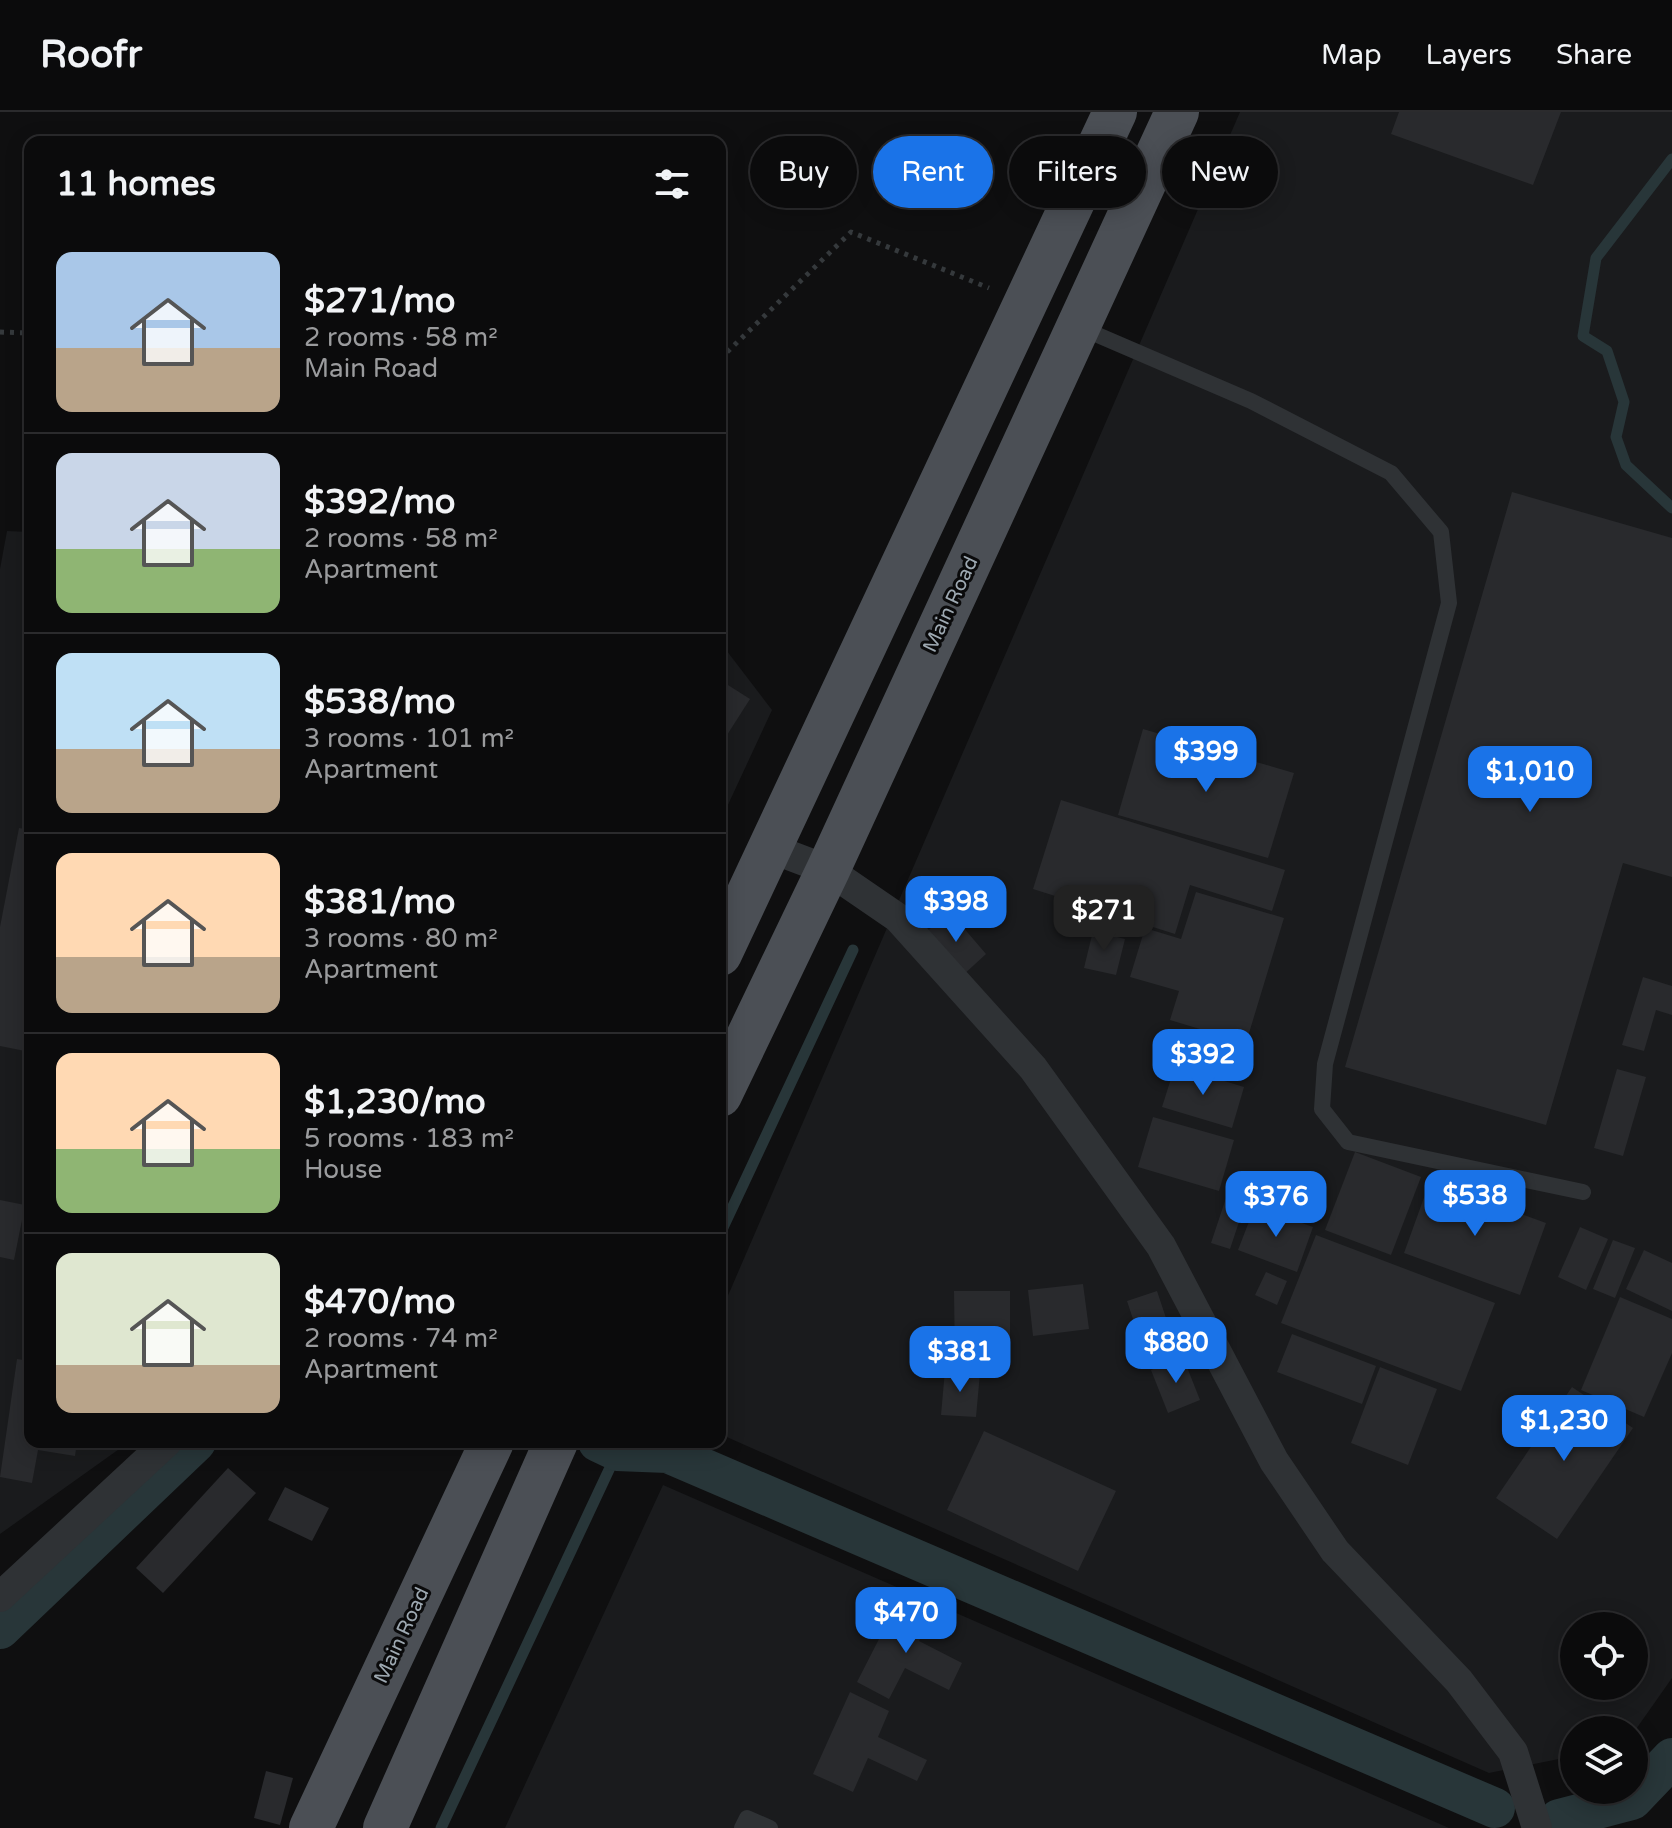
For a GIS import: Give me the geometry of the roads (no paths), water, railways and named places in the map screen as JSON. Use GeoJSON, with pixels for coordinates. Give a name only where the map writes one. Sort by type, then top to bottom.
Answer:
{"type":"FeatureCollection","features":[{"type":"Feature","properties":{"kind":"main road"},"geometry":{"type":"LineString","coordinates":[[726,941],[1115,112]]}},
{"type":"Feature","properties":{"kind":"main road","name":"Main Road"},"geometry":{"type":"LineString","coordinates":[[726,1082],[828,870],[1177,112]]}},
{"type":"Feature","properties":{"kind":"main road","name":"Main Road"},"geometry":{"type":"LineString","coordinates":[[311,1828],[489,1448]]}},
{"type":"Feature","properties":{"kind":"main road"},"geometry":{"type":"LineString","coordinates":[[385,1828],[553,1448]]}},
{"type":"Feature","properties":{"kind":"street"},"geometry":{"type":"LineString","coordinates":[[770,848],[828,870],[898,918],[1033,1068],[1161,1246],[1274,1461],[1335,1551],[1459,1681],[1513,1752],[1537,1828]]}},
{"type":"Feature","properties":{"kind":"street"},"geometry":{"type":"LineString","coordinates":[[0,1597],[161,1448]]}},
{"type":"Feature","properties":{"kind":"lane"},"geometry":{"type":"LineString","coordinates":[[1078,327],[1251,401],[1391,473],[1441,532],[1449,603],[1325,1064],[1322,1109],[1348,1142],[1583,1192]]}},
{"type":"Feature","properties":{"kind":"lane"},"geometry":{"type":"LineString","coordinates":[[742,1828],[747,1818],[770,1828]]}},
{"type":"Feature","properties":{"kind":"waterway"},"geometry":{"type":"LineString","coordinates":[[1672,159],[1596,258],[1583,336],[1607,351],[1624,402],[1616,437],[1626,465],[1672,508]]}},
{"type":"Feature","properties":{"kind":"waterway"},"geometry":{"type":"LineString","coordinates":[[726,1221],[853,950]]}},
{"type":"Feature","properties":{"kind":"waterway"},"geometry":{"type":"LineString","coordinates":[[0,1629],[190,1448]]}},
{"type":"Feature","properties":{"kind":"waterway"},"geometry":{"type":"LineString","coordinates":[[611,1448],[617,1451],[668,1453],[1495,1808]]}},
{"type":"Feature","properties":{"kind":"waterway"},"geometry":{"type":"LineString","coordinates":[[441,1828],[619,1448]]}},
{"type":"Feature","properties":{"kind":"waterway"},"geometry":{"type":"LineString","coordinates":[[1559,1819],[1632,1800],[1672,1758]]}}]}
